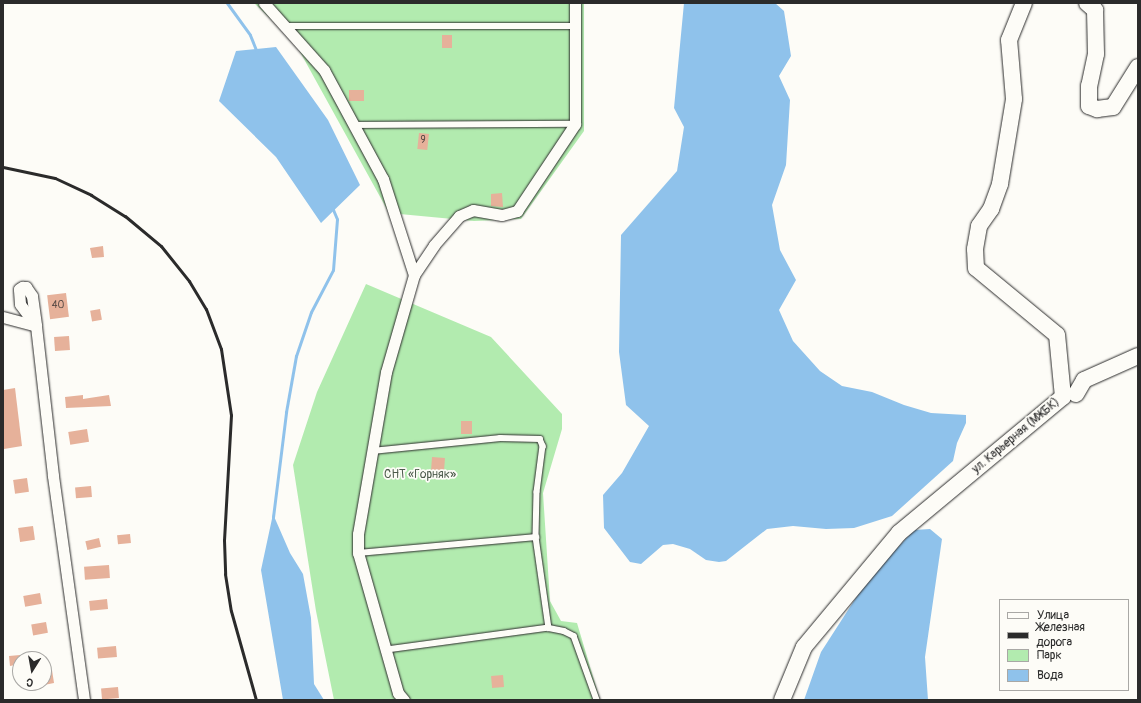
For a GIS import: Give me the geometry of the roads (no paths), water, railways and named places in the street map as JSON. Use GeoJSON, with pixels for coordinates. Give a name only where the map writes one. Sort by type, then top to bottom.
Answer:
{"type":"FeatureCollection","features":[{"type":"Feature","properties":{"kind":"street"},"geometry":{"type":"LineString","coordinates":[[264,3],[287,26],[324,70],[352,125],[383,179],[414,275]]}},
{"type":"Feature","properties":{"kind":"street"},"geometry":{"type":"LineString","coordinates":[[404,700],[398,693],[387,650],[358,553],[358,534],[386,372],[414,275],[434,244],[459,216],[473,210],[502,215],[517,211],[575,124],[575,3]]}},
{"type":"Feature","properties":{"kind":"street","name":"ул. Карьерная (МЖБК)"},"geometry":{"type":"LineString","coordinates":[[782,700],[804,647],[899,533],[1063,397],[1057,335],[976,268],[975,249],[979,226],[992,209],[1000,184],[1014,99],[1009,40],[1024,3]]}},
{"type":"Feature","properties":{"kind":"street"},"geometry":{"type":"LineString","coordinates":[[1087,3],[1094,10],[1096,54],[1089,86],[1089,106],[1097,109],[1113,107],[1138,67]]}},
{"type":"Feature","properties":{"kind":"street"},"geometry":{"type":"LineString","coordinates":[[3,317],[36,326],[53,476],[84,700]]}},
{"type":"Feature","properties":{"kind":"street"},"geometry":{"type":"LineString","coordinates":[[1076,394],[1084,380],[1138,356]]}},
{"type":"Feature","properties":{"kind":"lane"},"geometry":{"type":"LineString","coordinates":[[287,26],[576,26]]}},
{"type":"Feature","properties":{"kind":"lane"},"geometry":{"type":"LineString","coordinates":[[352,125],[575,124]]}},
{"type":"Feature","properties":{"kind":"lane"},"geometry":{"type":"LineString","coordinates":[[372,451],[500,438],[540,439],[542,446],[537,492],[536,537],[549,628]]}},
{"type":"Feature","properties":{"kind":"lane"},"geometry":{"type":"LineString","coordinates":[[358,553],[536,537]]}},
{"type":"Feature","properties":{"kind":"lane"},"geometry":{"type":"LineString","coordinates":[[387,650],[549,628],[564,631],[574,636],[596,700]]}},
{"type":"Feature","properties":{"kind":"water"},"geometry":{"type":"Polygon","coordinates":[[[684,3],[775,3],[784,11],[791,56],[779,76],[790,100],[786,165],[772,205],[780,250],[796,280],[779,310],[793,341],[820,371],[842,386],[872,392],[904,405],[931,413],[966,415],[966,423],[957,443],[953,461],[892,516],[854,528],[826,529],[793,526],[767,529],[726,561],[719,562],[706,560],[690,549],[673,544],[663,545],[641,564],[630,562],[604,528],[603,495],[622,473],[649,426],[626,405],[619,352],[621,235],[677,171],[684,127],[674,108],[684,3]]]}},
{"type":"Feature","properties":{"kind":"water"},"geometry":{"type":"Polygon","coordinates":[[[276,47],[328,120],[360,185],[321,223],[276,157],[219,101],[236,51],[276,47]]]}},
{"type":"Feature","properties":{"kind":"water"},"geometry":{"type":"Polygon","coordinates":[[[273,514],[290,553],[303,574],[311,618],[314,684],[324,700],[283,700],[261,570],[273,514]]]}},
{"type":"Feature","properties":{"kind":"water"},"geometry":{"type":"Polygon","coordinates":[[[930,529],[942,539],[925,657],[928,700],[804,700],[821,652],[868,579],[914,530],[930,529]]]}},
{"type":"Feature","properties":{"kind":"waterway"},"geometry":{"type":"LineString","coordinates":[[227,3],[250,35],[257,52]]}},
{"type":"Feature","properties":{"kind":"waterway"},"geometry":{"type":"LineString","coordinates":[[273,517],[286,412],[296,356],[311,312],[333,270],[337,219],[332,207]]}},
{"type":"Feature","properties":{"kind":"railway"},"geometry":{"type":"LineString","coordinates":[[3,167],[55,178],[91,195],[125,216],[161,246],[189,281],[206,309],[221,349],[231,415],[224,540],[225,574],[231,611],[256,700]]}},
{"type":"Feature","properties":{"kind":"park label","name":"СНТ «Горняк»"},"geometry":{"type":"Point","coordinates":[420,475]}}]}
